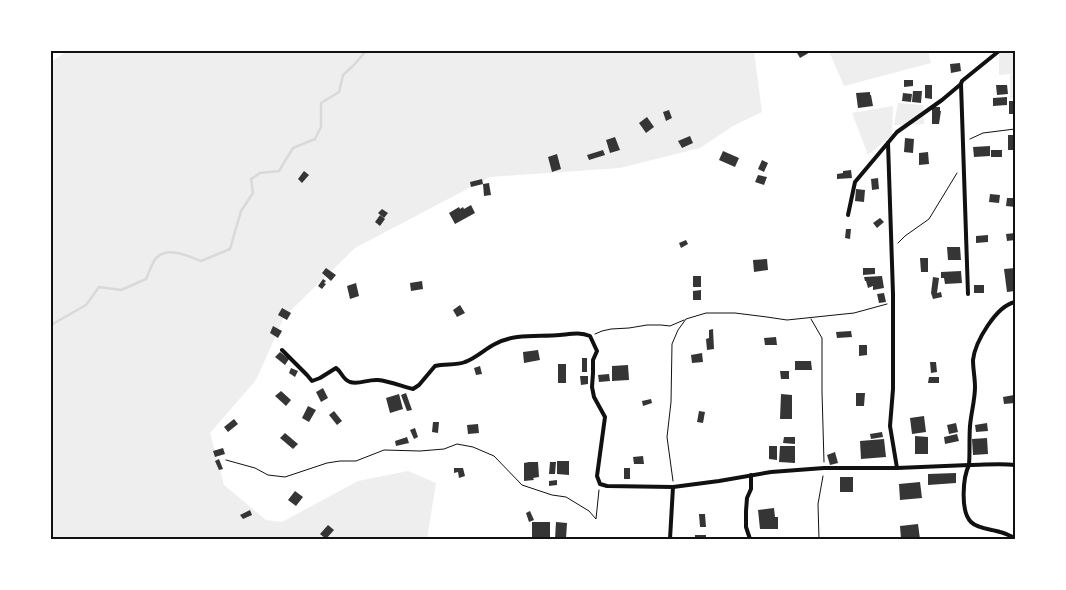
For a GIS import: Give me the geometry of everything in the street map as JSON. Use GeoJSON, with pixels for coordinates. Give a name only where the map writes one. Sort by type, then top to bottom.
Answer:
{"type":"FeatureCollection","features":[{"type":"Feature","properties":{"kind":"street"},"geometry":{"type":"LineString","coordinates":[[848,215],[855,182],[897,132],[942,100],[999,51]]}},
{"type":"Feature","properties":{"kind":"street"},"geometry":{"type":"LineString","coordinates":[[961,84],[968,294]]}},
{"type":"Feature","properties":{"kind":"street"},"geometry":{"type":"LineString","coordinates":[[888,143],[893,304],[893,389],[890,426],[897,468]]}},
{"type":"Feature","properties":{"kind":"street"},"geometry":{"type":"LineString","coordinates":[[1015,302],[1009,304],[992,320],[979,339],[973,358],[975,387],[970,425],[969,465],[966,470],[963,496],[970,521],[982,528],[1003,532],[1015,538]]}},
{"type":"Feature","properties":{"kind":"street"},"geometry":{"type":"LineString","coordinates":[[282,350],[312,381],[336,368],[346,380],[352,383],[378,380],[413,388],[419,385],[435,366],[464,363],[505,340],[527,336],[578,333],[590,336],[597,351],[593,360],[592,387],[594,397],[604,417],[596,476],[600,484],[607,486],[673,487],[771,472],[824,468],[1015,465]]}},
{"type":"Feature","properties":{"kind":"street"},"geometry":{"type":"LineString","coordinates":[[750,539],[746,527],[746,511],[747,498],[751,489],[751,476]]}},
{"type":"Feature","properties":{"kind":"street"},"geometry":{"type":"LineString","coordinates":[[670,539],[673,487]]}},
{"type":"Feature","properties":{"kind":"path"},"geometry":{"type":"LineString","coordinates":[[971,138],[983,133],[1015,129]]}},
{"type":"Feature","properties":{"kind":"path"},"geometry":{"type":"LineString","coordinates":[[891,248],[929,219],[958,171]]}},
{"type":"Feature","properties":{"kind":"path"},"geometry":{"type":"LineString","coordinates":[[590,336],[611,329],[670,326],[706,313],[736,313],[787,320],[854,312],[893,304]]}},
{"type":"Feature","properties":{"kind":"path"},"geometry":{"type":"LineString","coordinates":[[811,318],[822,338],[824,468],[818,504],[819,539]]}},
{"type":"Feature","properties":{"kind":"path"},"geometry":{"type":"LineString","coordinates":[[673,487],[667,438],[671,402],[672,344],[678,330],[686,319]]}},
{"type":"Feature","properties":{"kind":"path"},"geometry":{"type":"LineString","coordinates":[[226,460],[255,468],[268,475],[285,477],[327,463],[340,461],[356,462],[384,450],[420,451],[444,449],[457,444],[473,447],[494,456],[522,485],[552,495],[566,496],[589,511],[596,519],[600,484]]}},
{"type":"Feature","properties":{"kind":"shaded area"},"geometry":{"type":"Polygon","coordinates":[[[67,51],[754,51],[762,112],[733,126],[700,148],[620,168],[490,177],[355,248],[284,317],[256,380],[210,433],[224,485],[266,520],[282,522],[358,481],[408,471],[436,483],[427,539],[51,539],[51,62],[67,51]]]}},
{"type":"Feature","properties":{"kind":"shaded area"},"geometry":{"type":"Polygon","coordinates":[[[829,51],[928,51],[931,63],[844,86],[829,51]]]}},
{"type":"Feature","properties":{"kind":"shaded area"},"geometry":{"type":"Polygon","coordinates":[[[1015,51],[1015,98],[1010,99],[1010,74],[999,75],[999,53],[1015,51]]]}},
{"type":"Feature","properties":{"kind":"shaded area"},"geometry":{"type":"Polygon","coordinates":[[[898,103],[923,105],[924,124],[894,125],[898,103]]]}},
{"type":"Feature","properties":{"kind":"shaded area"},"geometry":{"type":"Polygon","coordinates":[[[893,106],[892,135],[868,155],[852,113],[893,106]]]}},
{"type":"Feature","properties":{"kind":"building"},"geometry":{"type":"Polygon","coordinates":[[[796,51],[812,51],[800,58],[796,51]]]}},
{"type":"Feature","properties":{"kind":"building"},"geometry":{"type":"Polygon","coordinates":[[[960,63],[961,71],[951,73],[950,64],[960,63]]]}},
{"type":"Feature","properties":{"kind":"building"},"geometry":{"type":"Polygon","coordinates":[[[904,80],[913,80],[913,86],[904,87],[904,80]]]}},
{"type":"Feature","properties":{"kind":"building"},"geometry":{"type":"Polygon","coordinates":[[[925,85],[932,85],[932,99],[925,98],[925,85]]]}},
{"type":"Feature","properties":{"kind":"building"},"geometry":{"type":"Polygon","coordinates":[[[996,85],[1007,85],[1008,94],[997,95],[996,85]]]}},
{"type":"Feature","properties":{"kind":"building"},"geometry":{"type":"Polygon","coordinates":[[[913,91],[922,91],[921,103],[912,102],[913,91]]]}},
{"type":"Feature","properties":{"kind":"building"},"geometry":{"type":"Polygon","coordinates":[[[870,92],[873,106],[858,108],[856,93],[870,92]]]}},
{"type":"Feature","properties":{"kind":"building"},"geometry":{"type":"Polygon","coordinates":[[[903,93],[912,94],[911,102],[902,101],[903,93]]]}},
{"type":"Feature","properties":{"kind":"building"},"geometry":{"type":"Polygon","coordinates":[[[1007,97],[1007,105],[993,106],[993,98],[1007,97]]]}},
{"type":"Feature","properties":{"kind":"building"},"geometry":{"type":"Polygon","coordinates":[[[1009,101],[1015,101],[1015,114],[1009,114],[1009,101]]]}},
{"type":"Feature","properties":{"kind":"building"},"geometry":{"type":"Polygon","coordinates":[[[932,107],[940,107],[939,124],[932,124],[932,107]]]}},
{"type":"Feature","properties":{"kind":"building"},"geometry":{"type":"Polygon","coordinates":[[[669,110],[672,118],[666,121],[663,112],[669,110]]]}},
{"type":"Feature","properties":{"kind":"building"},"geometry":{"type":"Polygon","coordinates":[[[647,117],[654,127],[646,133],[639,123],[647,117]]]}},
{"type":"Feature","properties":{"kind":"building"},"geometry":{"type":"Polygon","coordinates":[[[1008,135],[1015,135],[1015,150],[1008,150],[1008,135]]]}},
{"type":"Feature","properties":{"kind":"building"},"geometry":{"type":"Polygon","coordinates":[[[690,136],[693,143],[682,148],[678,141],[690,136]]]}},
{"type":"Feature","properties":{"kind":"building"},"geometry":{"type":"Polygon","coordinates":[[[615,137],[620,150],[610,153],[606,140],[615,137]]]}},
{"type":"Feature","properties":{"kind":"building"},"geometry":{"type":"Polygon","coordinates":[[[905,138],[914,139],[913,153],[904,152],[905,138]]]}},
{"type":"Feature","properties":{"kind":"building"},"geometry":{"type":"Polygon","coordinates":[[[990,146],[990,156],[974,157],[973,147],[990,146]]]}},
{"type":"Feature","properties":{"kind":"building"},"geometry":{"type":"Polygon","coordinates":[[[603,150],[605,155],[589,160],[587,155],[603,150]]]}},
{"type":"Feature","properties":{"kind":"building"},"geometry":{"type":"Polygon","coordinates":[[[991,150],[1002,150],[1002,157],[991,157],[991,150]]]}},
{"type":"Feature","properties":{"kind":"building"},"geometry":{"type":"Polygon","coordinates":[[[723,151],[739,158],[735,167],[719,160],[723,151]]]}},
{"type":"Feature","properties":{"kind":"building"},"geometry":{"type":"Polygon","coordinates":[[[928,152],[929,164],[919,165],[919,153],[928,152]]]}},
{"type":"Feature","properties":{"kind":"building"},"geometry":{"type":"Polygon","coordinates":[[[557,154],[561,169],[552,172],[548,157],[557,154]]]}},
{"type":"Feature","properties":{"kind":"building"},"geometry":{"type":"Polygon","coordinates":[[[762,160],[768,163],[764,172],[758,169],[762,160]]]}},
{"type":"Feature","properties":{"kind":"building"},"geometry":{"type":"Polygon","coordinates":[[[851,170],[852,178],[837,179],[837,174],[851,170]]]}},
{"type":"Feature","properties":{"kind":"building"},"geometry":{"type":"Polygon","coordinates":[[[304,171],[309,175],[302,183],[298,179],[304,171]]]}},
{"type":"Feature","properties":{"kind":"building"},"geometry":{"type":"Polygon","coordinates":[[[758,175],[767,177],[764,185],[755,182],[758,175]]]}},
{"type":"Feature","properties":{"kind":"building"},"geometry":{"type":"Polygon","coordinates":[[[878,178],[879,189],[872,190],[871,179],[878,178]]]}},
{"type":"Feature","properties":{"kind":"building"},"geometry":{"type":"Polygon","coordinates":[[[482,179],[483,184],[471,187],[470,182],[482,179]]]}},
{"type":"Feature","properties":{"kind":"building"},"geometry":{"type":"Polygon","coordinates":[[[489,183],[491,195],[484,196],[483,184],[489,183]]]}},
{"type":"Feature","properties":{"kind":"building"},"geometry":{"type":"Polygon","coordinates":[[[856,189],[865,190],[864,202],[855,201],[856,189]]]}},
{"type":"Feature","properties":{"kind":"building"},"geometry":{"type":"Polygon","coordinates":[[[990,194],[1000,195],[999,203],[989,202],[990,194]]]}},
{"type":"Feature","properties":{"kind":"building"},"geometry":{"type":"Polygon","coordinates":[[[1007,198],[1015,198],[1015,207],[1006,206],[1007,198]]]}},
{"type":"Feature","properties":{"kind":"building"},"geometry":{"type":"Polygon","coordinates":[[[471,205],[475,213],[455,224],[449,213],[459,207],[464,209],[471,205]]]}},
{"type":"Feature","properties":{"kind":"building"},"geometry":{"type":"Polygon","coordinates":[[[382,209],[388,213],[384,218],[378,213],[382,209]]]}},
{"type":"Feature","properties":{"kind":"building"},"geometry":{"type":"Polygon","coordinates":[[[380,215],[385,219],[380,226],[375,222],[380,215]]]}},
{"type":"Feature","properties":{"kind":"building"},"geometry":{"type":"Polygon","coordinates":[[[880,218],[884,222],[877,228],[873,223],[880,218]]]}},
{"type":"Feature","properties":{"kind":"building"},"geometry":{"type":"Polygon","coordinates":[[[846,229],[851,229],[850,239],[845,238],[846,229]]]}},
{"type":"Feature","properties":{"kind":"building"},"geometry":{"type":"Polygon","coordinates":[[[1015,233],[1015,240],[1007,241],[1006,234],[1015,233]]]}},
{"type":"Feature","properties":{"kind":"building"},"geometry":{"type":"Polygon","coordinates":[[[988,235],[988,242],[976,243],[976,236],[988,235]]]}},
{"type":"Feature","properties":{"kind":"building"},"geometry":{"type":"Polygon","coordinates":[[[686,240],[688,244],[681,248],[679,243],[686,240]]]}},
{"type":"Feature","properties":{"kind":"building"},"geometry":{"type":"Polygon","coordinates":[[[947,247],[960,247],[961,260],[948,260],[947,247]]]}},
{"type":"Feature","properties":{"kind":"building"},"geometry":{"type":"Polygon","coordinates":[[[920,258],[928,258],[928,272],[921,272],[920,258]]]}},
{"type":"Feature","properties":{"kind":"building"},"geometry":{"type":"Polygon","coordinates":[[[767,259],[768,270],[754,272],[753,260],[767,259]]]}},
{"type":"Feature","properties":{"kind":"building"},"geometry":{"type":"Polygon","coordinates":[[[326,268],[336,275],[331,281],[322,273],[326,268]]]}},
{"type":"Feature","properties":{"kind":"building"},"geometry":{"type":"Polygon","coordinates":[[[863,268],[875,268],[875,274],[863,275],[863,268]]]}},
{"type":"Feature","properties":{"kind":"building"},"geometry":{"type":"Polygon","coordinates":[[[1015,268],[1015,291],[1007,292],[1004,269],[1015,268]]]}},
{"type":"Feature","properties":{"kind":"building"},"geometry":{"type":"Polygon","coordinates":[[[961,271],[962,283],[945,284],[944,278],[941,278],[941,272],[961,271]]]}},
{"type":"Feature","properties":{"kind":"building"},"geometry":{"type":"Polygon","coordinates":[[[693,276],[701,276],[701,287],[693,287],[693,276]]]}},
{"type":"Feature","properties":{"kind":"building"},"geometry":{"type":"Polygon","coordinates":[[[882,276],[884,288],[873,290],[873,286],[868,288],[864,277],[882,276]]]}},
{"type":"Feature","properties":{"kind":"building"},"geometry":{"type":"Polygon","coordinates":[[[933,277],[939,278],[937,293],[941,292],[942,297],[933,299],[931,293],[933,277]]]}},
{"type":"Feature","properties":{"kind":"building"},"geometry":{"type":"Polygon","coordinates":[[[323,279],[326,281],[324,283],[326,284],[322,289],[318,286],[323,279]]]}},
{"type":"Feature","properties":{"kind":"building"},"geometry":{"type":"Polygon","coordinates":[[[422,281],[423,289],[411,291],[410,283],[422,281]]]}},
{"type":"Feature","properties":{"kind":"building"},"geometry":{"type":"Polygon","coordinates":[[[356,283],[359,296],[350,299],[347,286],[356,283]]]}},
{"type":"Feature","properties":{"kind":"building"},"geometry":{"type":"Polygon","coordinates":[[[974,285],[984,285],[984,293],[974,293],[974,285]]]}},
{"type":"Feature","properties":{"kind":"building"},"geometry":{"type":"Polygon","coordinates":[[[701,290],[701,300],[693,300],[693,291],[701,290]]]}},
{"type":"Feature","properties":{"kind":"building"},"geometry":{"type":"Polygon","coordinates":[[[884,293],[886,302],[879,303],[877,294],[884,293]]]}},
{"type":"Feature","properties":{"kind":"building"},"geometry":{"type":"Polygon","coordinates":[[[460,305],[465,313],[457,317],[453,310],[460,305]]]}},
{"type":"Feature","properties":{"kind":"building"},"geometry":{"type":"Polygon","coordinates":[[[282,308],[291,313],[287,320],[278,315],[282,308]]]}},
{"type":"Feature","properties":{"kind":"building"},"geometry":{"type":"Polygon","coordinates":[[[273,326],[282,331],[278,338],[270,333],[273,326]]]}},
{"type":"Feature","properties":{"kind":"building"},"geometry":{"type":"Polygon","coordinates":[[[713,329],[714,349],[707,350],[706,339],[709,338],[709,330],[713,329]]]}},
{"type":"Feature","properties":{"kind":"building"},"geometry":{"type":"Polygon","coordinates":[[[851,331],[852,337],[837,338],[836,332],[851,331]]]}},
{"type":"Feature","properties":{"kind":"building"},"geometry":{"type":"Polygon","coordinates":[[[776,337],[777,345],[765,345],[764,338],[776,337]]]}},
{"type":"Feature","properties":{"kind":"building"},"geometry":{"type":"Polygon","coordinates":[[[859,345],[867,345],[867,355],[859,356],[859,345]]]}},
{"type":"Feature","properties":{"kind":"building"},"geometry":{"type":"Polygon","coordinates":[[[538,350],[540,360],[524,363],[523,352],[538,350]]]}},
{"type":"Feature","properties":{"kind":"building"},"geometry":{"type":"Polygon","coordinates":[[[280,352],[289,359],[285,365],[275,357],[280,352]]]}},
{"type":"Feature","properties":{"kind":"building"},"geometry":{"type":"Polygon","coordinates":[[[702,353],[703,362],[692,363],[691,355],[702,353]]]}},
{"type":"Feature","properties":{"kind":"building"},"geometry":{"type":"Polygon","coordinates":[[[582,358],[587,358],[587,372],[582,372],[582,358]]]}},
{"type":"Feature","properties":{"kind":"building"},"geometry":{"type":"Polygon","coordinates":[[[795,361],[811,361],[812,370],[795,370],[795,361]]]}},
{"type":"Feature","properties":{"kind":"building"},"geometry":{"type":"Polygon","coordinates":[[[930,362],[936,362],[937,372],[931,373],[930,362]]]}},
{"type":"Feature","properties":{"kind":"building"},"geometry":{"type":"Polygon","coordinates":[[[558,364],[566,364],[566,383],[558,383],[558,364]]]}},
{"type":"Feature","properties":{"kind":"building"},"geometry":{"type":"Polygon","coordinates":[[[628,365],[629,380],[612,381],[612,366],[628,365]]]}},
{"type":"Feature","properties":{"kind":"building"},"geometry":{"type":"Polygon","coordinates":[[[480,366],[482,374],[476,375],[474,368],[480,366]]]}},
{"type":"Feature","properties":{"kind":"building"},"geometry":{"type":"Polygon","coordinates":[[[291,368],[298,371],[295,377],[289,373],[291,368]]]}},
{"type":"Feature","properties":{"kind":"building"},"geometry":{"type":"Polygon","coordinates":[[[780,371],[789,371],[789,379],[781,379],[780,371]]]}},
{"type":"Feature","properties":{"kind":"building"},"geometry":{"type":"Polygon","coordinates":[[[609,374],[610,381],[599,382],[598,375],[609,374]]]}},
{"type":"Feature","properties":{"kind":"building"},"geometry":{"type":"Polygon","coordinates":[[[580,376],[588,376],[588,384],[581,385],[580,376]]]}},
{"type":"Feature","properties":{"kind":"building"},"geometry":{"type":"Polygon","coordinates":[[[929,377],[939,377],[939,383],[928,383],[929,377]]]}},
{"type":"Feature","properties":{"kind":"building"},"geometry":{"type":"Polygon","coordinates":[[[323,388],[328,398],[321,402],[316,392],[323,388]]]}},
{"type":"Feature","properties":{"kind":"building"},"geometry":{"type":"Polygon","coordinates":[[[281,391],[291,400],[286,406],[275,396],[281,391]]]}},
{"type":"Feature","properties":{"kind":"building"},"geometry":{"type":"Polygon","coordinates":[[[406,393],[412,410],[407,411],[401,395],[406,393]]]}},
{"type":"Feature","properties":{"kind":"building"},"geometry":{"type":"Polygon","coordinates":[[[856,393],[865,393],[864,406],[856,406],[856,393]]]}},
{"type":"Feature","properties":{"kind":"building"},"geometry":{"type":"Polygon","coordinates":[[[399,394],[403,409],[390,413],[386,398],[399,394]]]}},
{"type":"Feature","properties":{"kind":"building"},"geometry":{"type":"Polygon","coordinates":[[[781,394],[792,395],[792,419],[780,419],[781,394]]]}},
{"type":"Feature","properties":{"kind":"building"},"geometry":{"type":"Polygon","coordinates":[[[1014,395],[1015,403],[1004,404],[1003,397],[1014,395]]]}},
{"type":"Feature","properties":{"kind":"building"},"geometry":{"type":"Polygon","coordinates":[[[651,399],[652,403],[643,406],[642,401],[651,399]]]}},
{"type":"Feature","properties":{"kind":"building"},"geometry":{"type":"Polygon","coordinates":[[[308,406],[316,410],[309,422],[302,418],[308,406]]]}},
{"type":"Feature","properties":{"kind":"building"},"geometry":{"type":"Polygon","coordinates":[[[334,411],[342,421],[337,425],[329,415],[334,411]]]}},
{"type":"Feature","properties":{"kind":"building"},"geometry":{"type":"Polygon","coordinates":[[[699,411],[705,412],[703,423],[697,422],[699,411]]]}},
{"type":"Feature","properties":{"kind":"building"},"geometry":{"type":"Polygon","coordinates":[[[924,416],[926,432],[912,434],[910,418],[924,416]]]}},
{"type":"Feature","properties":{"kind":"building"},"geometry":{"type":"Polygon","coordinates":[[[234,419],[238,424],[228,432],[224,427],[234,419]]]}},
{"type":"Feature","properties":{"kind":"building"},"geometry":{"type":"Polygon","coordinates":[[[433,422],[439,422],[438,433],[432,432],[433,422]]]}},
{"type":"Feature","properties":{"kind":"building"},"geometry":{"type":"Polygon","coordinates":[[[956,423],[958,432],[949,434],[947,425],[956,423]]]}},
{"type":"Feature","properties":{"kind":"building"},"geometry":{"type":"Polygon","coordinates":[[[987,423],[988,431],[976,432],[975,425],[987,423]]]}},
{"type":"Feature","properties":{"kind":"building"},"geometry":{"type":"Polygon","coordinates":[[[478,424],[479,433],[468,434],[467,425],[478,424]]]}},
{"type":"Feature","properties":{"kind":"building"},"geometry":{"type":"Polygon","coordinates":[[[415,428],[418,437],[414,439],[410,430],[415,428]]]}},
{"type":"Feature","properties":{"kind":"building"},"geometry":{"type":"Polygon","coordinates":[[[882,432],[883,437],[871,439],[870,434],[882,432]]]}},
{"type":"Feature","properties":{"kind":"building"},"geometry":{"type":"Polygon","coordinates":[[[285,433],[298,444],[293,449],[280,438],[285,433]]]}},
{"type":"Feature","properties":{"kind":"building"},"geometry":{"type":"Polygon","coordinates":[[[957,434],[959,441],[945,444],[944,437],[957,434]]]}},
{"type":"Feature","properties":{"kind":"building"},"geometry":{"type":"Polygon","coordinates":[[[915,436],[928,437],[928,454],[915,454],[915,436]]]}},
{"type":"Feature","properties":{"kind":"building"},"geometry":{"type":"Polygon","coordinates":[[[407,437],[409,443],[396,446],[395,441],[407,437]]]}},
{"type":"Feature","properties":{"kind":"building"},"geometry":{"type":"Polygon","coordinates":[[[784,437],[795,437],[795,444],[783,443],[784,437]]]}},
{"type":"Feature","properties":{"kind":"building"},"geometry":{"type":"Polygon","coordinates":[[[987,438],[988,454],[973,455],[972,439],[987,438]]]}},
{"type":"Feature","properties":{"kind":"building"},"geometry":{"type":"Polygon","coordinates":[[[884,439],[886,457],[861,459],[860,441],[884,439]]]}},
{"type":"Feature","properties":{"kind":"building"},"geometry":{"type":"Polygon","coordinates":[[[769,446],[777,446],[777,460],[769,459],[769,446]]]}},
{"type":"Feature","properties":{"kind":"building"},"geometry":{"type":"Polygon","coordinates":[[[780,446],[795,446],[795,463],[779,462],[780,446]]]}},
{"type":"Feature","properties":{"kind":"building"},"geometry":{"type":"Polygon","coordinates":[[[223,448],[225,454],[215,457],[213,451],[223,448]]]}},
{"type":"Feature","properties":{"kind":"building"},"geometry":{"type":"Polygon","coordinates":[[[835,452],[838,463],[830,465],[827,455],[835,452]]]}},
{"type":"Feature","properties":{"kind":"building"},"geometry":{"type":"Polygon","coordinates":[[[643,456],[644,464],[634,464],[633,457],[643,456]]]}},
{"type":"Feature","properties":{"kind":"building"},"geometry":{"type":"Polygon","coordinates":[[[219,459],[223,469],[219,470],[215,461],[219,459]]]}},
{"type":"Feature","properties":{"kind":"building"},"geometry":{"type":"Polygon","coordinates":[[[557,461],[569,461],[569,475],[557,474],[557,461]]]}},
{"type":"Feature","properties":{"kind":"building"},"geometry":{"type":"Polygon","coordinates":[[[538,462],[539,477],[533,478],[534,480],[524,481],[524,463],[538,462]]]}},
{"type":"Feature","properties":{"kind":"building"},"geometry":{"type":"Polygon","coordinates":[[[550,462],[556,462],[555,474],[549,474],[550,462]]]}},
{"type":"Feature","properties":{"kind":"building"},"geometry":{"type":"Polygon","coordinates":[[[454,468],[463,468],[465,476],[459,478],[458,472],[454,473],[454,468]]]}},
{"type":"Feature","properties":{"kind":"building"},"geometry":{"type":"Polygon","coordinates":[[[624,468],[630,468],[630,479],[624,479],[624,468]]]}},
{"type":"Feature","properties":{"kind":"building"},"geometry":{"type":"Polygon","coordinates":[[[956,473],[956,483],[928,485],[928,474],[956,473]]]}},
{"type":"Feature","properties":{"kind":"building"},"geometry":{"type":"Polygon","coordinates":[[[840,477],[853,477],[853,492],[840,492],[840,477]]]}},
{"type":"Feature","properties":{"kind":"building"},"geometry":{"type":"Polygon","coordinates":[[[557,480],[557,485],[549,486],[549,481],[557,480]]]}},
{"type":"Feature","properties":{"kind":"building"},"geometry":{"type":"Polygon","coordinates":[[[920,482],[922,498],[900,500],[899,484],[920,482]]]}},
{"type":"Feature","properties":{"kind":"building"},"geometry":{"type":"Polygon","coordinates":[[[295,491],[303,497],[296,506],[288,500],[295,491]]]}},
{"type":"Feature","properties":{"kind":"building"},"geometry":{"type":"Polygon","coordinates":[[[774,508],[775,517],[778,517],[778,529],[760,529],[758,510],[774,508]]]}},
{"type":"Feature","properties":{"kind":"building"},"geometry":{"type":"Polygon","coordinates":[[[250,510],[252,515],[243,519],[240,515],[250,510]]]}},
{"type":"Feature","properties":{"kind":"building"},"geometry":{"type":"Polygon","coordinates":[[[530,511],[534,520],[529,522],[526,513],[530,511]]]}},
{"type":"Feature","properties":{"kind":"building"},"geometry":{"type":"Polygon","coordinates":[[[699,514],[705,514],[706,527],[700,527],[699,514]]]}},
{"type":"Feature","properties":{"kind":"building"},"geometry":{"type":"Polygon","coordinates":[[[532,522],[550,522],[550,539],[532,539],[532,522]]]}},
{"type":"Feature","properties":{"kind":"building"},"geometry":{"type":"Polygon","coordinates":[[[556,522],[567,523],[566,539],[555,539],[556,522]]]}},
{"type":"Feature","properties":{"kind":"building"},"geometry":{"type":"Polygon","coordinates":[[[918,524],[920,539],[901,539],[900,526],[918,524]]]}},
{"type":"Feature","properties":{"kind":"building"},"geometry":{"type":"Polygon","coordinates":[[[328,525],[334,530],[326,539],[320,534],[328,525]]]}},
{"type":"Feature","properties":{"kind":"building"},"geometry":{"type":"Polygon","coordinates":[[[695,535],[706,535],[706,539],[695,539],[695,535]]]}},
{"type":"Feature","properties":{"kind":"waterway"},"geometry":{"type":"LineString","coordinates":[[51,325],[86,305],[99,287],[121,290],[146,279],[156,258],[161,254],[178,253],[201,261],[230,249],[241,211],[253,193],[251,179],[260,173],[279,171],[293,148],[315,139],[321,127],[321,103],[339,92],[343,75],[366,51]]}}]}
